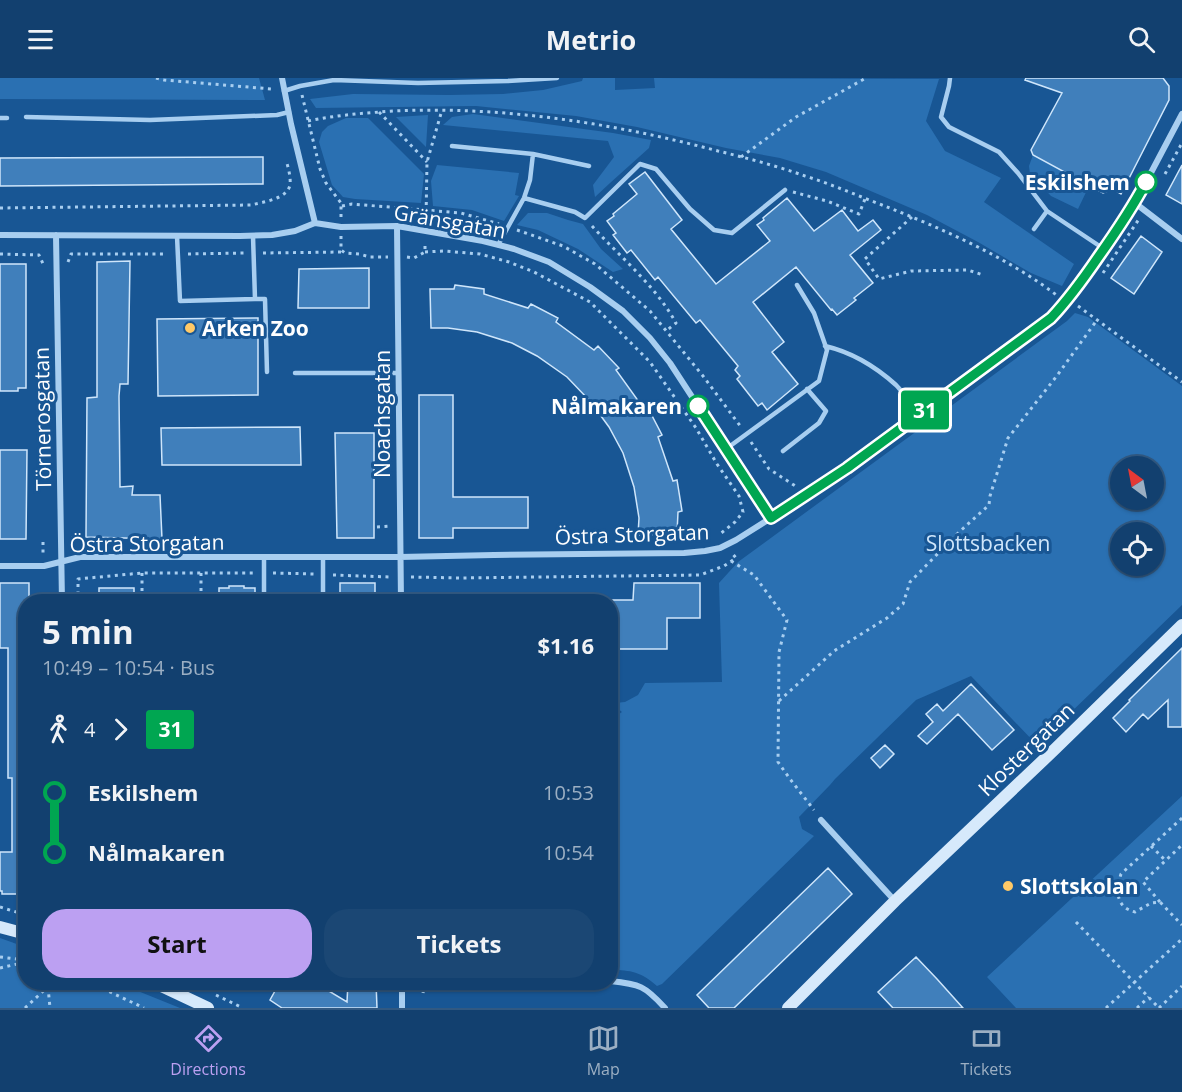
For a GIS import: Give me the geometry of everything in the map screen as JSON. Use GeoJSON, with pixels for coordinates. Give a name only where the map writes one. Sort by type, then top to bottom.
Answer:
{"type":"FeatureCollection","features":[{"type":"Feature","properties":{"kind":"street"},"geometry":{"type":"LineString","coordinates":[[282,78],[315,223]]}},
{"type":"Feature","properties":{"kind":"street","name":"Östra Storgatan"},"geometry":{"type":"LineString","coordinates":[[0,566],[44,566],[80,557],[400,557],[684,553],[720,548],[847,468],[1051,318],[1068,301],[1135,203],[1182,114]]}},
{"type":"Feature","properties":{"kind":"street"},"geometry":{"type":"LineString","coordinates":[[1135,203],[1182,239]]}},
{"type":"Feature","properties":{"kind":"street","name":"Gränsgatan"},"geometry":{"type":"LineString","coordinates":[[0,235],[253,236],[295,231],[315,223],[341,227],[397,226],[514,249],[549,262],[590,287],[623,311],[650,338],[670,363],[771,518]]}},
{"type":"Feature","properties":{"kind":"street","name":"Noachsgatan"},"geometry":{"type":"LineString","coordinates":[[397,226],[401,594]]}},
{"type":"Feature","properties":{"kind":"street","name":"Törnerosgatan"},"geometry":{"type":"LineString","coordinates":[[56,235],[62,594]]}},
{"type":"Feature","properties":{"kind":"street","name":"Klostergatan"},"geometry":{"type":"LineString","coordinates":[[788,1008],[895,901],[1182,625]]}},
{"type":"Feature","properties":{"kind":"street"},"geometry":{"type":"LineString","coordinates":[[821,820],[895,901]]}},
{"type":"Feature","properties":{"kind":"street"},"geometry":{"type":"LineString","coordinates":[[0,927],[18,932]]}},
{"type":"Feature","properties":{"kind":"street"},"geometry":{"type":"LineString","coordinates":[[618,982],[639,985],[665,1008]]}},
{"type":"Feature","properties":{"kind":"street"},"geometry":{"type":"LineString","coordinates":[[170,990],[208,1008]]}},
{"type":"Feature","properties":{"kind":"street"},"geometry":{"type":"LineString","coordinates":[[402,990],[402,1008]]}},
{"type":"Feature","properties":{"kind":"lane"},"geometry":{"type":"LineString","coordinates":[[284,91],[334,80],[354,79],[418,83],[557,78]]}},
{"type":"Feature","properties":{"kind":"lane"},"geometry":{"type":"LineString","coordinates":[[950,78],[941,117],[949,127],[999,152],[1047,211],[1104,249]]}},
{"type":"Feature","properties":{"kind":"lane"},"geometry":{"type":"LineString","coordinates":[[26,117],[150,120],[277,115],[289,112]]}},
{"type":"Feature","properties":{"kind":"lane"},"geometry":{"type":"LineString","coordinates":[[0,118],[7,118]]}},
{"type":"Feature","properties":{"kind":"lane"},"geometry":{"type":"LineString","coordinates":[[452,146],[533,154],[589,166]]}},
{"type":"Feature","properties":{"kind":"lane"},"geometry":{"type":"LineString","coordinates":[[498,245],[524,198],[530,180],[533,154]]}},
{"type":"Feature","properties":{"kind":"lane"},"geometry":{"type":"LineString","coordinates":[[524,198],[575,212],[585,218],[640,164],[656,170],[690,209],[714,230],[732,233],[784,190]]}},
{"type":"Feature","properties":{"kind":"lane"},"geometry":{"type":"LineString","coordinates":[[1034,229],[1047,211]]}},
{"type":"Feature","properties":{"kind":"lane"},"geometry":{"type":"LineString","coordinates":[[177,236],[180,301],[265,299],[267,372]]}},
{"type":"Feature","properties":{"kind":"lane"},"geometry":{"type":"LineString","coordinates":[[253,236],[255,299]]}},
{"type":"Feature","properties":{"kind":"lane"},"geometry":{"type":"LineString","coordinates":[[726,449],[819,381],[826,350],[814,313],[797,285]]}},
{"type":"Feature","properties":{"kind":"lane"},"geometry":{"type":"LineString","coordinates":[[825,346],[842,350],[869,365],[896,385],[919,415]]}},
{"type":"Feature","properties":{"kind":"lane"},"geometry":{"type":"LineString","coordinates":[[295,373],[398,373]]}},
{"type":"Feature","properties":{"kind":"lane"},"geometry":{"type":"LineString","coordinates":[[783,451],[819,423],[826,411],[807,389]]}},
{"type":"Feature","properties":{"kind":"lane"},"geometry":{"type":"LineString","coordinates":[[264,557],[264,594]]}},
{"type":"Feature","properties":{"kind":"lane"},"geometry":{"type":"LineString","coordinates":[[323,557],[323,594]]}},
{"type":"Feature","properties":{"kind":"path"},"geometry":{"type":"LineString","coordinates":[[156,78],[271,88]]}},
{"type":"Feature","properties":{"kind":"path"},"geometry":{"type":"LineString","coordinates":[[741,157],[796,117],[866,78]]}},
{"type":"Feature","properties":{"kind":"path"},"geometry":{"type":"LineString","coordinates":[[300,86],[320,169],[326,183],[342,206],[341,250],[370,257],[414,258],[424,252],[443,251],[480,254],[534,272],[590,302],[650,362],[696,428],[739,496],[743,512],[720,534],[736,558]]}},
{"type":"Feature","properties":{"kind":"path"},"geometry":{"type":"LineString","coordinates":[[424,252],[427,162],[442,110]]}},
{"type":"Feature","properties":{"kind":"path"},"geometry":{"type":"LineString","coordinates":[[308,121],[379,112],[442,110],[512,114],[593,124],[673,140],[806,176],[912,217],[1019,270],[1059,297],[1074,304],[1182,382]]}},
{"type":"Feature","properties":{"kind":"path"},"geometry":{"type":"LineString","coordinates":[[379,112],[427,162]]}},
{"type":"Feature","properties":{"kind":"path"},"geometry":{"type":"LineString","coordinates":[[784,190],[827,201],[859,214],[865,199]]}},
{"type":"Feature","properties":{"kind":"path"},"geometry":{"type":"LineString","coordinates":[[0,208],[237,206],[265,202],[287,191]]}},
{"type":"Feature","properties":{"kind":"path"},"geometry":{"type":"LineString","coordinates":[[342,206],[352,204],[426,210]]}},
{"type":"Feature","properties":{"kind":"path"},"geometry":{"type":"LineString","coordinates":[[912,217],[865,258],[879,279],[911,271],[968,270],[983,275]]}},
{"type":"Feature","properties":{"kind":"path"},"geometry":{"type":"LineString","coordinates":[[585,218],[641,275],[666,305],[676,323],[666,331]]}},
{"type":"Feature","properties":{"kind":"path"},"geometry":{"type":"LineString","coordinates":[[778,701],[834,651],[887,618],[903,604],[910,582],[989,505],[1008,438],[1097,320]]}},
{"type":"Feature","properties":{"kind":"path"},"geometry":{"type":"LineString","coordinates":[[731,561],[754,574],[787,620],[779,652],[778,762],[814,810]]}},
{"type":"Feature","properties":{"kind":"path"},"geometry":{"type":"LineString","coordinates":[[142,573],[142,594]]}},
{"type":"Feature","properties":{"kind":"path"},"geometry":{"type":"LineString","coordinates":[[201,573],[201,594]]}},
{"type":"Feature","properties":{"kind":"path"},"geometry":{"type":"LineString","coordinates":[[1160,902],[1151,903],[1135,912],[1126,909],[1119,902],[1117,885],[1121,873],[1182,818]]}},
{"type":"Feature","properties":{"kind":"path"},"geometry":{"type":"LineString","coordinates":[[1182,845],[1143,882],[1182,925]]}},
{"type":"Feature","properties":{"kind":"path"},"geometry":{"type":"LineString","coordinates":[[1151,846],[1166,861]]}},
{"type":"Feature","properties":{"kind":"path"},"geometry":{"type":"LineString","coordinates":[[0,907],[18,913]]}},
{"type":"Feature","properties":{"kind":"path"},"geometry":{"type":"LineString","coordinates":[[1076,922],[1159,1008],[1182,986]]}},
{"type":"Feature","properties":{"kind":"path"},"geometry":{"type":"LineString","coordinates":[[1106,1008],[1182,939]]}},
{"type":"Feature","properties":{"kind":"path"},"geometry":{"type":"LineString","coordinates":[[0,957],[18,960]]}},
{"type":"Feature","properties":{"kind":"path"},"geometry":{"type":"LineString","coordinates":[[0,968],[18,963]]}},
{"type":"Feature","properties":{"kind":"path"},"geometry":{"type":"LineString","coordinates":[[25,1008],[45,990]]}},
{"type":"Feature","properties":{"kind":"path"},"geometry":{"type":"LineString","coordinates":[[48,990],[50,1008]]}},
{"type":"Feature","properties":{"kind":"path"},"geometry":{"type":"LineString","coordinates":[[106,990],[144,1008]]}},
{"type":"Feature","properties":{"kind":"path"},"geometry":{"type":"LineString","coordinates":[[1137,1008],[1149,997]]}},
{"type":"Feature","properties":{"kind":"green space"},"geometry":{"type":"Polygon","coordinates":[[[0,78],[259,78],[265,100],[0,99],[0,78]]]}},
{"type":"Feature","properties":{"kind":"green space"},"geometry":{"type":"Polygon","coordinates":[[[583,78],[615,78],[615,90],[655,88],[654,78],[939,79],[926,121],[945,151],[1001,178],[984,202],[1074,264],[1062,286],[1031,273],[927,215],[826,172],[780,158],[637,127],[576,116],[476,106],[316,108],[310,99],[353,94],[503,94],[543,90],[582,81],[583,78]]]}},
{"type":"Feature","properties":{"kind":"green space"},"geometry":{"type":"Polygon","coordinates":[[[473,114],[651,140],[649,148],[595,197],[593,185],[614,157],[608,141],[443,125],[452,117],[473,114]]]}},
{"type":"Feature","properties":{"kind":"green space"},"geometry":{"type":"Polygon","coordinates":[[[428,115],[426,147],[396,117],[428,115]]]}},
{"type":"Feature","properties":{"kind":"green space"},"geometry":{"type":"Polygon","coordinates":[[[346,118],[368,118],[424,174],[421,203],[343,197],[332,185],[319,142],[322,132],[328,126],[346,118]]]}},
{"type":"Feature","properties":{"kind":"green space"},"geometry":{"type":"Polygon","coordinates":[[[1033,155],[1089,186],[1078,209],[1051,196],[1030,174],[1029,166],[1033,155]]]}},
{"type":"Feature","properties":{"kind":"green space"},"geometry":{"type":"Polygon","coordinates":[[[437,165],[519,173],[515,195],[519,196],[504,221],[472,210],[433,206],[431,181],[437,165]]]}},
{"type":"Feature","properties":{"kind":"green space"},"geometry":{"type":"Polygon","coordinates":[[[528,213],[547,213],[583,224],[601,249],[623,269],[613,272],[578,249],[538,230],[517,225],[528,213]]]}},
{"type":"Feature","properties":{"kind":"green space","name":"Slottsbacken"},"geometry":{"type":"Polygon","coordinates":[[[1075,313],[1088,317],[1182,386],[1182,605],[1037,745],[971,676],[916,700],[799,817],[802,829],[814,836],[662,984],[657,986],[636,973],[618,971],[618,715],[622,712],[618,709],[618,703],[625,702],[638,695],[645,683],[722,682],[719,583],[738,562],[1075,313]]]}},
{"type":"Feature","properties":{"kind":"green space"},"geometry":{"type":"Polygon","coordinates":[[[1182,796],[1182,1008],[1016,1008],[987,977],[1182,796]]]}},
{"type":"Feature","properties":{"kind":"green space"},"geometry":{"type":"Polygon","coordinates":[[[0,938],[18,944],[18,990],[135,990],[180,1008],[0,1008],[0,938]]]}},
{"type":"Feature","properties":{"kind":"building"},"geometry":{"type":"Polygon","coordinates":[[[1026,78],[1163,78],[1169,86],[1169,100],[1121,194],[1113,189],[1103,193],[1033,155],[1031,150],[1062,93],[1025,80],[1026,78]]]}},
{"type":"Feature","properties":{"kind":"building"},"geometry":{"type":"Polygon","coordinates":[[[263,157],[263,184],[0,186],[0,158],[263,157]]]}},
{"type":"Feature","properties":{"kind":"building"},"geometry":{"type":"Polygon","coordinates":[[[1182,165],[1182,204],[1166,195],[1182,165]]]}},
{"type":"Feature","properties":{"kind":"building"},"geometry":{"type":"Polygon","coordinates":[[[645,172],[682,220],[671,229],[716,284],[770,241],[757,225],[787,198],[814,231],[842,210],[858,231],[873,220],[881,230],[850,255],[873,283],[837,315],[796,267],[753,302],[784,342],[772,352],[798,384],[767,410],[762,403],[758,406],[737,379],[740,376],[735,370],[738,366],[700,320],[696,323],[658,277],[655,280],[631,250],[627,253],[613,235],[616,233],[607,221],[637,194],[629,184],[645,172]]]}},
{"type":"Feature","properties":{"kind":"building"},"geometry":{"type":"Polygon","coordinates":[[[1141,236],[1162,252],[1134,294],[1111,278],[1141,236]]]}},
{"type":"Feature","properties":{"kind":"building"},"geometry":{"type":"Polygon","coordinates":[[[130,261],[128,384],[120,384],[119,396],[120,487],[133,486],[132,495],[160,495],[162,539],[86,537],[87,398],[97,397],[97,262],[130,261]]]}},
{"type":"Feature","properties":{"kind":"building"},"geometry":{"type":"Polygon","coordinates":[[[0,264],[26,264],[26,388],[18,388],[18,391],[0,391],[0,264]]]}},
{"type":"Feature","properties":{"kind":"building"},"geometry":{"type":"Polygon","coordinates":[[[369,268],[369,308],[298,308],[299,269],[369,268]]]}},
{"type":"Feature","properties":{"kind":"building"},"geometry":{"type":"Polygon","coordinates":[[[455,285],[484,289],[484,294],[528,308],[531,304],[558,318],[556,322],[594,350],[598,346],[619,368],[616,370],[644,409],[648,408],[662,435],[658,437],[673,481],[677,480],[682,511],[678,512],[677,534],[638,535],[639,518],[634,487],[623,453],[598,412],[567,377],[537,356],[512,343],[477,332],[431,328],[430,289],[454,289],[455,285]]]}},
{"type":"Feature","properties":{"kind":"building"},"geometry":{"type":"Polygon","coordinates":[[[258,318],[258,395],[158,396],[157,319],[258,318]]]}},
{"type":"Feature","properties":{"kind":"building"},"geometry":{"type":"Polygon","coordinates":[[[419,395],[453,395],[453,497],[528,497],[528,528],[453,528],[453,538],[419,538],[419,395]]]}},
{"type":"Feature","properties":{"kind":"building"},"geometry":{"type":"Polygon","coordinates":[[[300,427],[301,465],[162,465],[161,428],[300,427]]]}},
{"type":"Feature","properties":{"kind":"building"},"geometry":{"type":"Polygon","coordinates":[[[335,433],[374,433],[374,538],[337,538],[335,433]]]}},
{"type":"Feature","properties":{"kind":"building"},"geometry":{"type":"Polygon","coordinates":[[[0,450],[27,450],[26,539],[0,539],[0,450]]]}},
{"type":"Feature","properties":{"kind":"building"},"geometry":{"type":"Polygon","coordinates":[[[0,583],[29,583],[29,594],[18,594],[18,894],[2,894],[0,891],[0,852],[12,852],[12,778],[8,778],[8,648],[0,648],[0,583]]]}},
{"type":"Feature","properties":{"kind":"building"},"geometry":{"type":"Polygon","coordinates":[[[340,583],[375,583],[375,594],[340,594],[340,583]]]}},
{"type":"Feature","properties":{"kind":"building"},"geometry":{"type":"Polygon","coordinates":[[[634,583],[700,583],[700,618],[667,618],[667,649],[618,649],[618,600],[633,600],[634,583]]]}},
{"type":"Feature","properties":{"kind":"building"},"geometry":{"type":"Polygon","coordinates":[[[229,586],[244,586],[244,588],[255,588],[255,594],[219,594],[219,588],[229,588],[229,586]]]}},
{"type":"Feature","properties":{"kind":"building"},"geometry":{"type":"Polygon","coordinates":[[[99,588],[134,588],[134,594],[99,594],[99,588]]]}},
{"type":"Feature","properties":{"kind":"building"},"geometry":{"type":"Polygon","coordinates":[[[1182,648],[1182,727],[1168,727],[1168,700],[1148,719],[1143,714],[1126,732],[1113,718],[1182,648]]]}},
{"type":"Feature","properties":{"kind":"building"},"geometry":{"type":"Polygon","coordinates":[[[971,684],[1014,730],[992,750],[958,714],[927,744],[918,736],[933,722],[926,714],[937,704],[943,711],[971,684]]]}},
{"type":"Feature","properties":{"kind":"building"},"geometry":{"type":"Polygon","coordinates":[[[885,745],[894,754],[880,768],[871,758],[885,745]]]}},
{"type":"Feature","properties":{"kind":"building"},"geometry":{"type":"Polygon","coordinates":[[[828,868],[852,894],[734,1008],[709,1008],[697,995],[828,868]]]}},
{"type":"Feature","properties":{"kind":"building"},"geometry":{"type":"Polygon","coordinates":[[[916,957],[963,1008],[893,1008],[878,992],[916,957]]]}},
{"type":"Feature","properties":{"kind":"building"},"geometry":{"type":"Polygon","coordinates":[[[276,990],[327,990],[347,1002],[348,990],[376,990],[377,1008],[282,1008],[270,1000],[276,990]]]}},
{"type":"Feature","properties":{"kind":"bus line","name":"31"},"geometry":{"type":"LineString","coordinates":[[698,406],[771,518],[847,468],[1051,318],[1068,301],[1135,203],[1146,182]]}},
{"type":"Feature","properties":{"kind":"place","name":"Eskilshem"},"geometry":{"type":"Point","coordinates":[1146,182]}},
{"type":"Feature","properties":{"kind":"place","name":"Arken Zoo"},"geometry":{"type":"Point","coordinates":[190,328]}},
{"type":"Feature","properties":{"kind":"place","name":"Nålmakaren"},"geometry":{"type":"Point","coordinates":[698,406]}},
{"type":"Feature","properties":{"kind":"place","name":"Slottskolan"},"geometry":{"type":"Point","coordinates":[1008,886]}}]}
